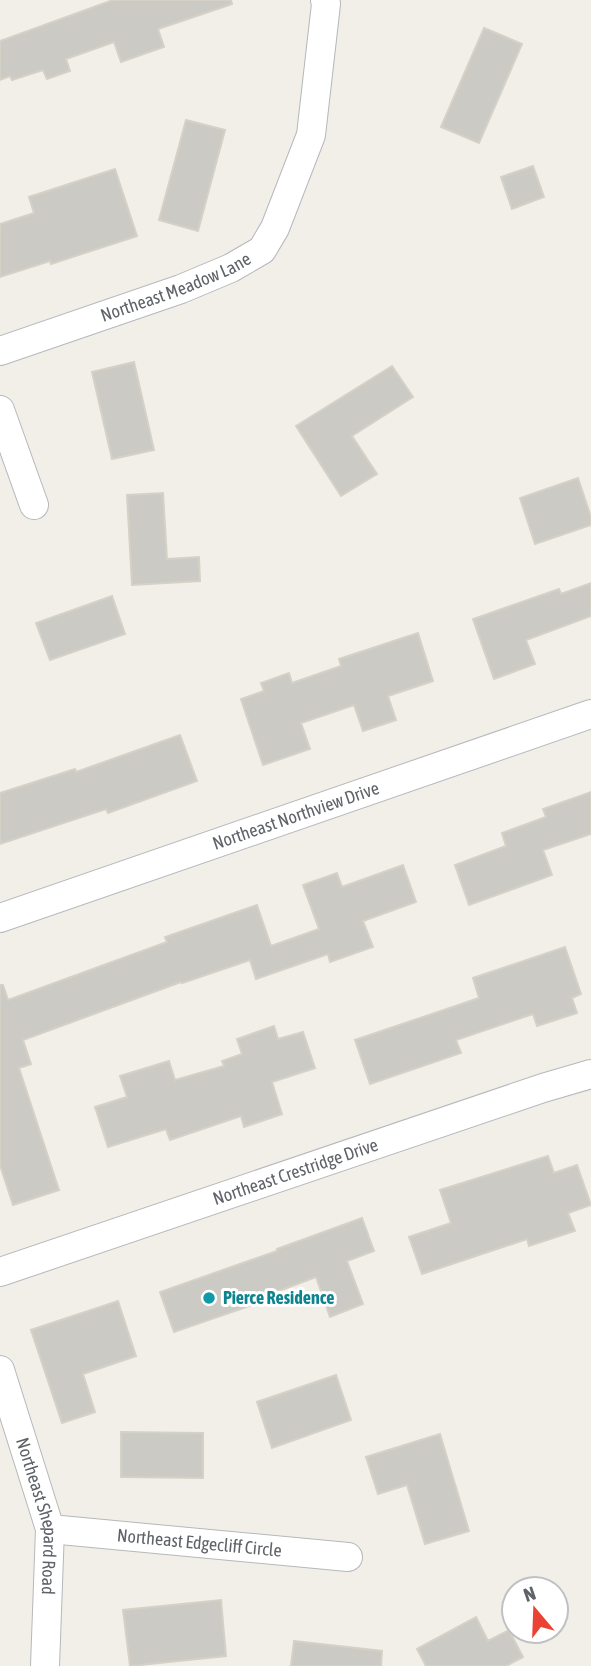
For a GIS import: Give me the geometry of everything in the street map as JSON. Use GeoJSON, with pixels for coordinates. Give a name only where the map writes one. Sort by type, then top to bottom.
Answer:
{"type":"FeatureCollection","features":[{"type":"Feature","properties":{"kind":"street","name":"Northeast Meadow Lane"},"geometry":{"type":"LineString","coordinates":[[0,351],[181,289],[231,268],[262,250],[275,228],[311,135],[328,1]]}},
{"type":"Feature","properties":{"kind":"street"},"geometry":{"type":"LineString","coordinates":[[0,410],[34,505]]}},
{"type":"Feature","properties":{"kind":"street","name":"Northeast Northview Drive"},"geometry":{"type":"LineString","coordinates":[[0,918],[591,713]]}},
{"type":"Feature","properties":{"kind":"street","name":"Northeast Crestridge Drive"},"geometry":{"type":"LineString","coordinates":[[0,1272],[543,1087],[591,1074]]}},
{"type":"Feature","properties":{"kind":"street","name":"Northeast Shepard Road"},"geometry":{"type":"LineString","coordinates":[[0,1370],[7,1413],[50,1529],[45,1666]]}},
{"type":"Feature","properties":{"kind":"street","name":"Northeast Edgecliff Circle"},"geometry":{"type":"LineString","coordinates":[[50,1529],[348,1557]]}},
{"type":"Feature","properties":{"kind":"building"},"geometry":{"type":"Polygon","coordinates":[[[113,0],[231,0],[232,4],[158,29],[164,47],[121,62],[114,42],[66,59],[70,71],[47,79],[43,70],[12,80],[10,76],[0,80],[0,41],[113,0]]]}},
{"type":"Feature","properties":{"kind":"building"},"geometry":{"type":"Polygon","coordinates":[[[484,28],[522,44],[479,143],[441,127],[484,28]]]}},
{"type":"Feature","properties":{"kind":"building"},"geometry":{"type":"Polygon","coordinates":[[[186,120],[225,130],[198,231],[159,220],[186,120]]]}},
{"type":"Feature","properties":{"kind":"building"},"geometry":{"type":"Polygon","coordinates":[[[533,166],[544,197],[512,209],[501,177],[533,166]]]}},
{"type":"Feature","properties":{"kind":"building"},"geometry":{"type":"Polygon","coordinates":[[[115,169],[137,236],[51,264],[50,261],[0,277],[0,224],[34,213],[29,197],[115,169]]]}},
{"type":"Feature","properties":{"kind":"building"},"geometry":{"type":"Polygon","coordinates":[[[134,362],[154,450],[112,459],[92,372],[134,362]]]}},
{"type":"Feature","properties":{"kind":"building"},"geometry":{"type":"Polygon","coordinates":[[[392,366],[413,397],[352,436],[377,474],[341,496],[296,426],[392,366]]]}},
{"type":"Feature","properties":{"kind":"building"},"geometry":{"type":"Polygon","coordinates":[[[578,478],[591,517],[591,525],[535,544],[520,498],[578,478]]]}},
{"type":"Feature","properties":{"kind":"building"},"geometry":{"type":"Polygon","coordinates":[[[163,493],[167,559],[199,557],[200,581],[132,585],[127,495],[163,493]]]}},
{"type":"Feature","properties":{"kind":"building"},"geometry":{"type":"Polygon","coordinates":[[[591,583],[591,616],[526,640],[535,664],[494,679],[473,619],[559,589],[561,594],[591,583]]]}},
{"type":"Feature","properties":{"kind":"building"},"geometry":{"type":"Polygon","coordinates":[[[112,596],[125,634],[50,660],[36,623],[112,596]]]}},
{"type":"Feature","properties":{"kind":"building"},"geometry":{"type":"Polygon","coordinates":[[[418,633],[433,681],[388,696],[396,720],[363,731],[354,705],[301,723],[310,749],[263,765],[241,699],[264,691],[261,683],[289,673],[292,683],[341,666],[339,659],[418,633]]]}},
{"type":"Feature","properties":{"kind":"building"},"geometry":{"type":"Polygon","coordinates":[[[180,735],[197,781],[108,813],[106,809],[0,844],[0,793],[75,769],[76,772],[180,735]]]}},
{"type":"Feature","properties":{"kind":"building"},"geometry":{"type":"Polygon","coordinates":[[[591,792],[591,834],[543,850],[552,875],[469,905],[455,865],[506,846],[502,833],[546,817],[543,809],[591,792]]]}},
{"type":"Feature","properties":{"kind":"building"},"geometry":{"type":"Polygon","coordinates":[[[403,865],[416,902],[363,921],[373,947],[330,962],[328,954],[256,979],[250,960],[181,982],[23,1040],[31,1064],[19,1068],[59,1190],[13,1205],[0,1165],[0,985],[3,985],[8,1000],[167,942],[165,937],[257,905],[271,946],[319,929],[303,885],[337,873],[342,887],[403,865]]]}},
{"type":"Feature","properties":{"kind":"building"},"geometry":{"type":"Polygon","coordinates":[[[565,947],[581,994],[572,998],[577,1013],[537,1026],[533,1014],[456,1040],[461,1053],[370,1084],[355,1040],[479,998],[473,978],[565,947]]]}},
{"type":"Feature","properties":{"kind":"building"},"geometry":{"type":"Polygon","coordinates":[[[274,1026],[278,1039],[303,1032],[315,1068],[272,1082],[282,1114],[244,1127],[241,1116],[170,1140],[166,1129],[108,1147],[95,1107],[127,1097],[120,1076],[169,1061],[175,1080],[224,1066],[222,1061],[242,1054],[237,1039],[274,1026]]]}},
{"type":"Feature","properties":{"kind":"building"},"geometry":{"type":"Polygon","coordinates":[[[548,1156],[554,1173],[577,1165],[591,1205],[568,1213],[575,1231],[529,1246],[527,1239],[422,1274],[409,1237],[451,1223],[440,1190],[548,1156]]]}},
{"type":"Feature","properties":{"kind":"building"},"geometry":{"type":"Polygon","coordinates":[[[362,1218],[374,1251],[347,1261],[363,1304],[330,1317],[316,1277],[257,1299],[258,1303],[174,1332],[160,1292],[362,1218]]]}},
{"type":"Feature","properties":{"kind":"building"},"geometry":{"type":"Polygon","coordinates":[[[118,1301],[136,1356],[83,1374],[95,1412],[62,1423],[31,1330],[118,1301]]]}},
{"type":"Feature","properties":{"kind":"building"},"geometry":{"type":"Polygon","coordinates":[[[336,1375],[351,1420],[272,1448],[257,1402],[336,1375]]]}},
{"type":"Feature","properties":{"kind":"building"},"geometry":{"type":"Polygon","coordinates":[[[121,1432],[203,1433],[203,1478],[121,1477],[121,1432]]]}},
{"type":"Feature","properties":{"kind":"building"},"geometry":{"type":"Polygon","coordinates":[[[440,1434],[469,1531],[425,1544],[407,1485],[378,1494],[366,1457],[440,1434]]]}},
{"type":"Feature","properties":{"kind":"building"},"geometry":{"type":"Polygon","coordinates":[[[221,1600],[226,1656],[130,1666],[123,1610],[221,1600]]]}},
{"type":"Feature","properties":{"kind":"building"},"geometry":{"type":"Polygon","coordinates":[[[476,1617],[488,1641],[500,1635],[500,1645],[517,1645],[523,1657],[506,1666],[426,1666],[417,1649],[476,1617]]]}},
{"type":"Feature","properties":{"kind":"building"},"geometry":{"type":"Polygon","coordinates":[[[294,1641],[382,1651],[381,1666],[291,1666],[294,1641]]]}},
{"type":"Feature","properties":{"kind":"place","name":"Pierce Residence"},"geometry":{"type":"Point","coordinates":[209,1298]}}]}
